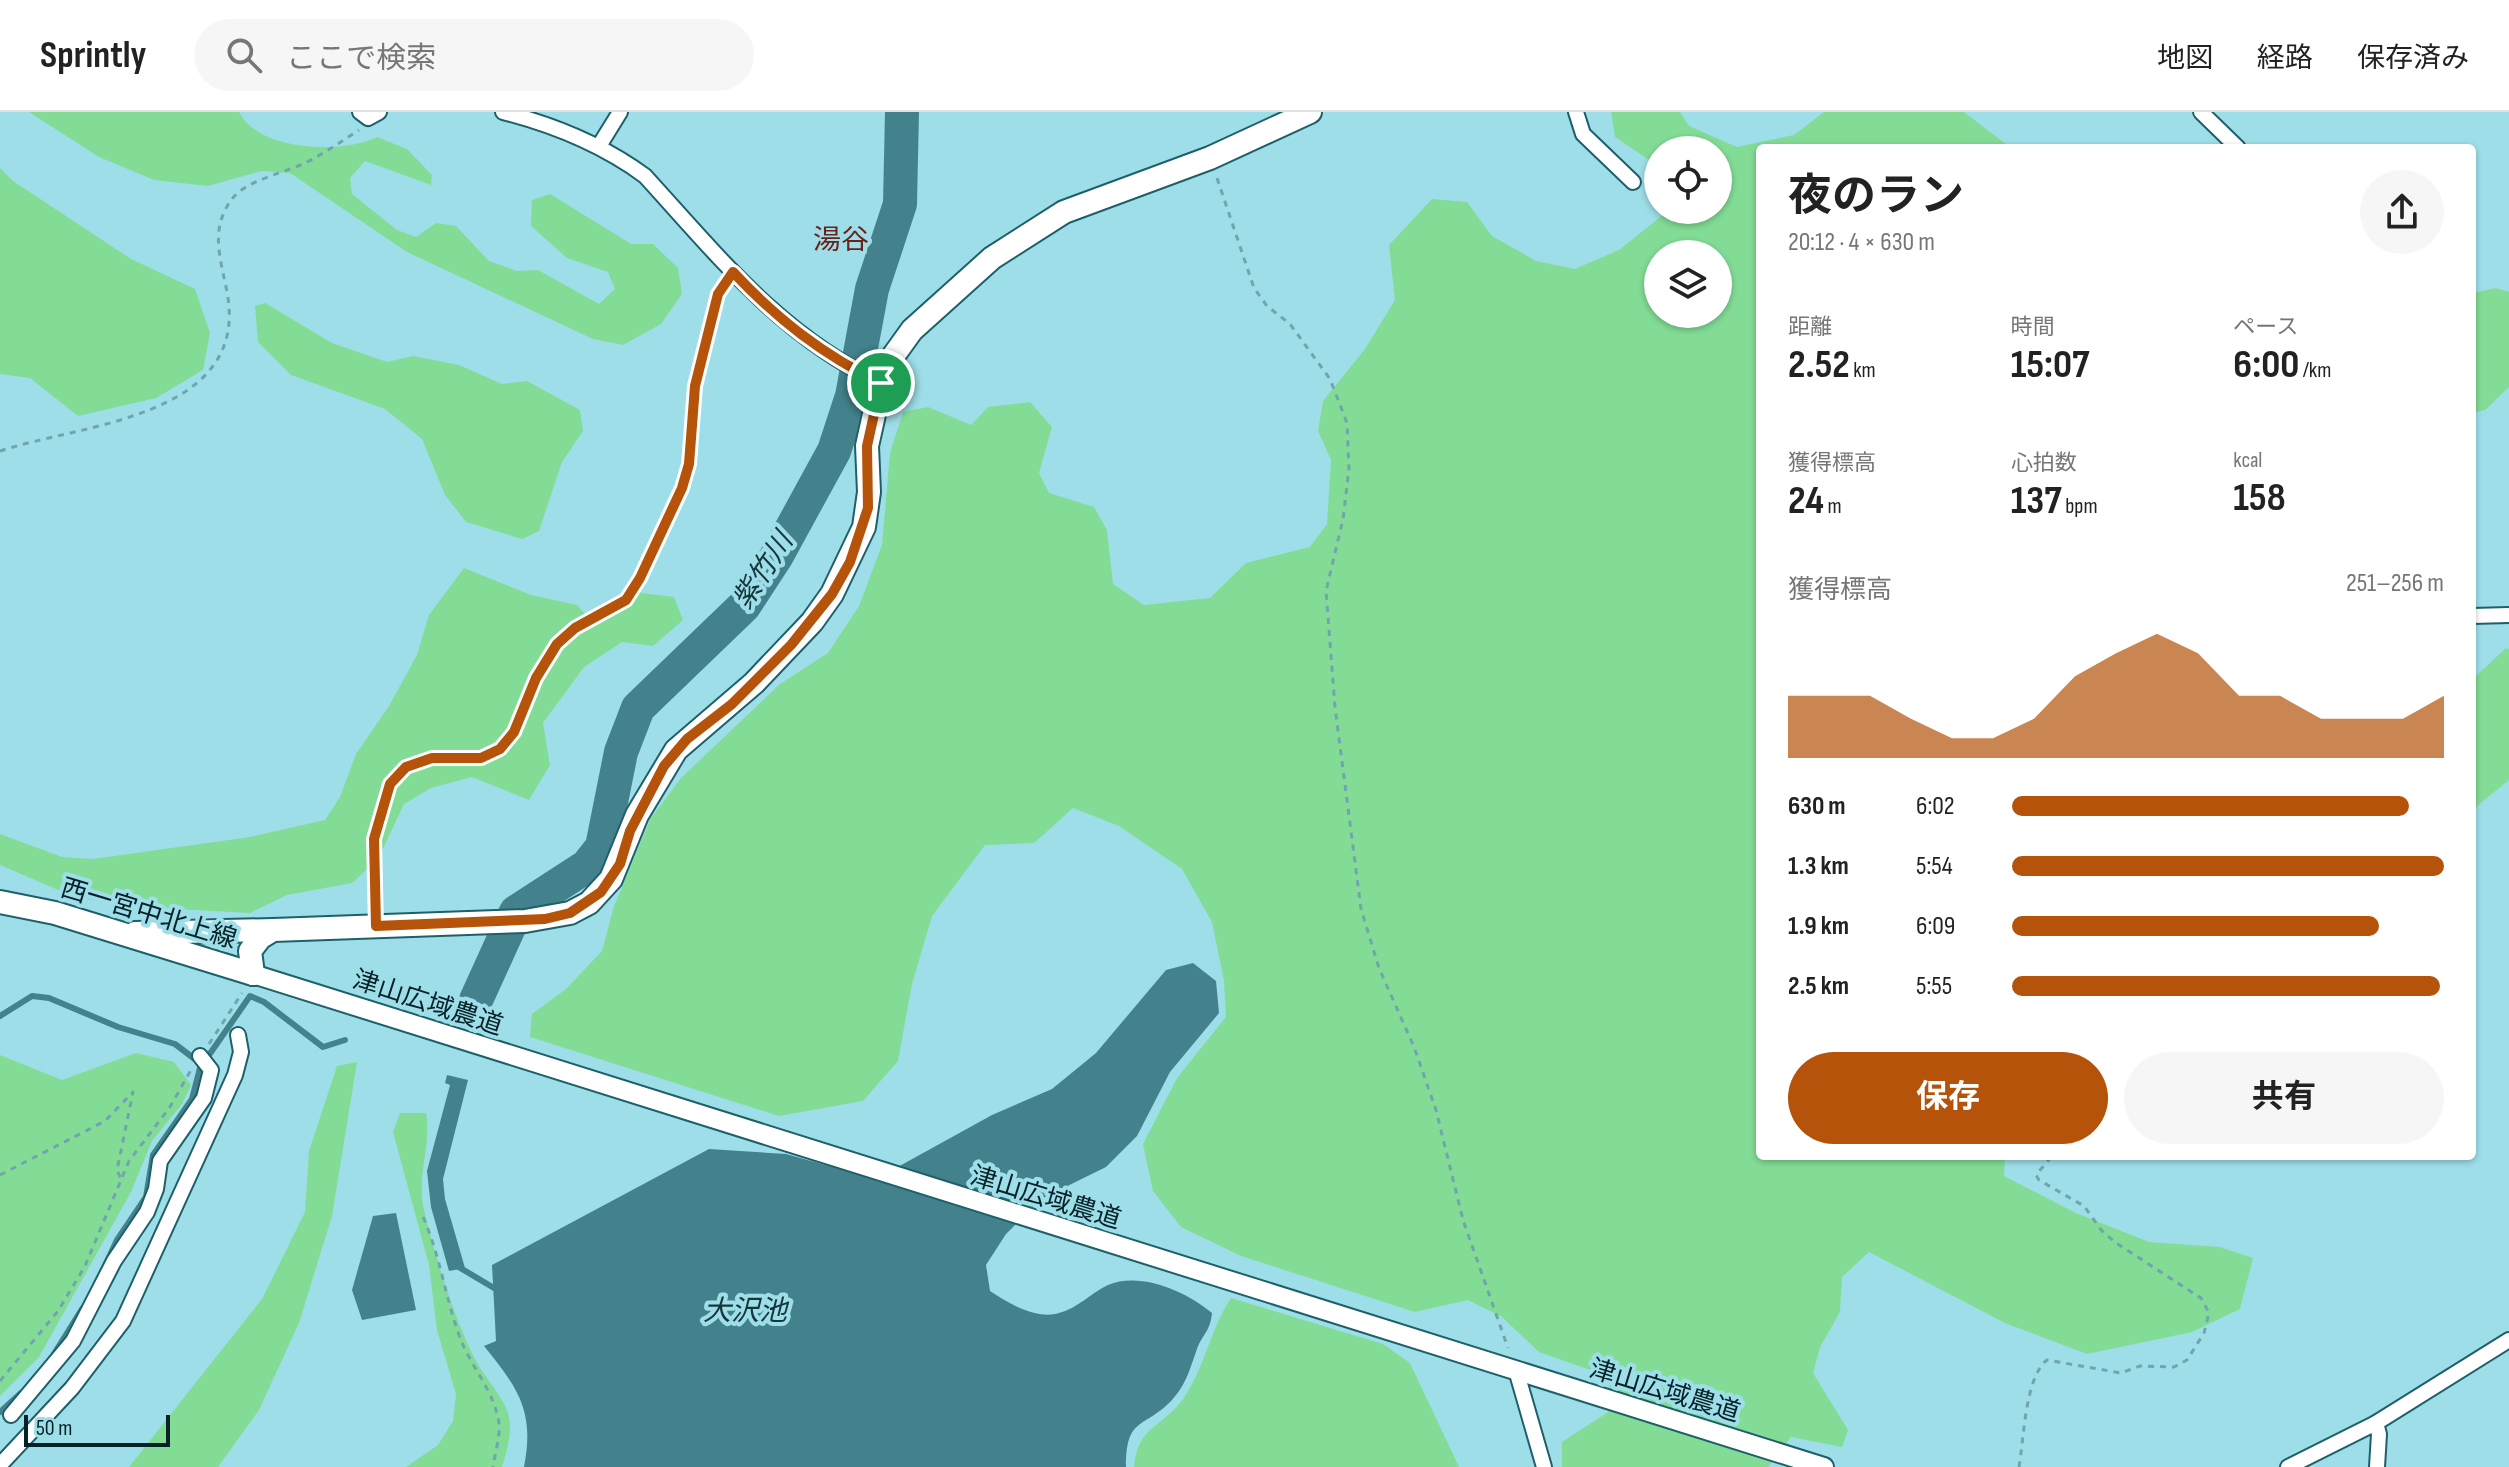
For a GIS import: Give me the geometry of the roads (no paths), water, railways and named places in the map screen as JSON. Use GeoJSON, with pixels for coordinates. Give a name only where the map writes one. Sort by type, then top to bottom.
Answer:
{"type":"FeatureCollection","features":[{"type":"Feature","properties":{"kind":"main road","name":"西一宮中北上線"},"geometry":{"type":"LineString","coordinates":[[0,902],[122,934],[253,974],[250,951],[260,938],[273,930],[514,921],[570,913],[601,892],[620,864],[630,831],[670,758],[687,739],[732,704],[782,655],[832,594],[864,527],[869,492],[867,446],[872,378],[912,330],[992,258],[1064,212],[1210,158],[1310,112]]}},
{"type":"Feature","properties":{"kind":"main road"},"geometry":{"type":"LineString","coordinates":[[122,934],[273,930]]}},
{"type":"Feature","properties":{"kind":"street"},"geometry":{"type":"LineString","coordinates":[[503,112],[535,120],[599,146],[645,176],[785,324],[840,362],[872,378]]}},
{"type":"Feature","properties":{"kind":"street"},"geometry":{"type":"LineString","coordinates":[[599,146],[620,112]]}},
{"type":"Feature","properties":{"kind":"street"},"geometry":{"type":"LineString","coordinates":[[1576,112],[1583,134],[1633,182]]}},
{"type":"Feature","properties":{"kind":"street"},"geometry":{"type":"LineString","coordinates":[[2201,112],[2234,144]]}},
{"type":"Feature","properties":{"kind":"street"},"geometry":{"type":"LineString","coordinates":[[2476,616],[2509,615]]}},
{"type":"Feature","properties":{"kind":"street","name":"津山広域農道"},"geometry":{"type":"LineString","coordinates":[[253,974],[1824,1467]]}},
{"type":"Feature","properties":{"kind":"street"},"geometry":{"type":"LineString","coordinates":[[0,1465],[72,1388],[123,1321],[235,1075],[241,1052],[238,1035]]}},
{"type":"Feature","properties":{"kind":"street"},"geometry":{"type":"LineString","coordinates":[[11,1415],[73,1341],[114,1261],[147,1212],[156,1189],[160,1161],[204,1098],[211,1070],[200,1056]]}},
{"type":"Feature","properties":{"kind":"street"},"geometry":{"type":"LineString","coordinates":[[2288,1467],[2376,1423],[2509,1340]]}},
{"type":"Feature","properties":{"kind":"street"},"geometry":{"type":"LineString","coordinates":[[1516,1370],[1544,1467]]}},
{"type":"Feature","properties":{"kind":"street"},"geometry":{"type":"LineString","coordinates":[[2376,1423],[2379,1434],[2377,1467]]}},
{"type":"Feature","properties":{"kind":"water","name":"大沢池"},"geometry":{"type":"Polygon","coordinates":[[[1193,963],[1216,981],[1219,1013],[1170,1072],[1137,1136],[1106,1167],[1041,1199],[1006,1234],[986,1265],[990,1291],[1014,1305],[1041,1314],[1050,1315],[1072,1308],[1108,1285],[1121,1281],[1163,1286],[1190,1298],[1212,1313],[1180,1389],[1161,1410],[1133,1431],[1126,1467],[524,1467],[527,1430],[521,1401],[484,1346],[496,1341],[492,1265],[709,1149],[786,1154],[876,1179],[992,1115],[1052,1089],[1096,1053],[1166,970],[1193,963]]]}},
{"type":"Feature","properties":{"kind":"water"},"geometry":{"type":"Polygon","coordinates":[[[447,1075],[468,1080],[443,1179],[445,1199],[465,1268],[449,1271],[431,1207],[427,1171],[450,1085],[445,1083],[447,1075]]]}},
{"type":"Feature","properties":{"kind":"water"},"geometry":{"type":"Polygon","coordinates":[[[396,1213],[416,1310],[362,1320],[352,1290],[373,1216],[396,1213]]]}},
{"type":"Feature","properties":{"kind":"waterway","name":"紫竹川"},"geometry":{"type":"LineString","coordinates":[[476,1000],[516,912],[587,866],[602,847],[621,752],[638,708],[744,606],[776,557],[834,451],[852,396],[872,289],[900,204],[902,112]]}},
{"type":"Feature","properties":{"kind":"waterway"},"geometry":{"type":"LineString","coordinates":[[0,1016],[32,996],[49,998],[118,1027],[175,1044],[196,1060]]}},
{"type":"Feature","properties":{"kind":"waterway"},"geometry":{"type":"LineString","coordinates":[[104,1268],[117,1240],[146,1197],[153,1155],[192,1099],[200,1068],[250,996],[264,1002],[323,1047],[345,1040]]}},
{"type":"Feature","properties":{"kind":"waterway"},"geometry":{"type":"LineString","coordinates":[[457,1266],[499,1291]]}},
{"type":"Feature","properties":{"kind":"waterway"},"geometry":{"type":"LineString","coordinates":[[54,1354],[82,1309]]}},
{"type":"Feature","properties":{"kind":"waterway"},"geometry":{"type":"LineString","coordinates":[[0,1412],[21,1393]]}},
{"type":"Feature","properties":{"kind":"district","name":"湯谷"},"geometry":{"type":"Point","coordinates":[841,239]}}]}
